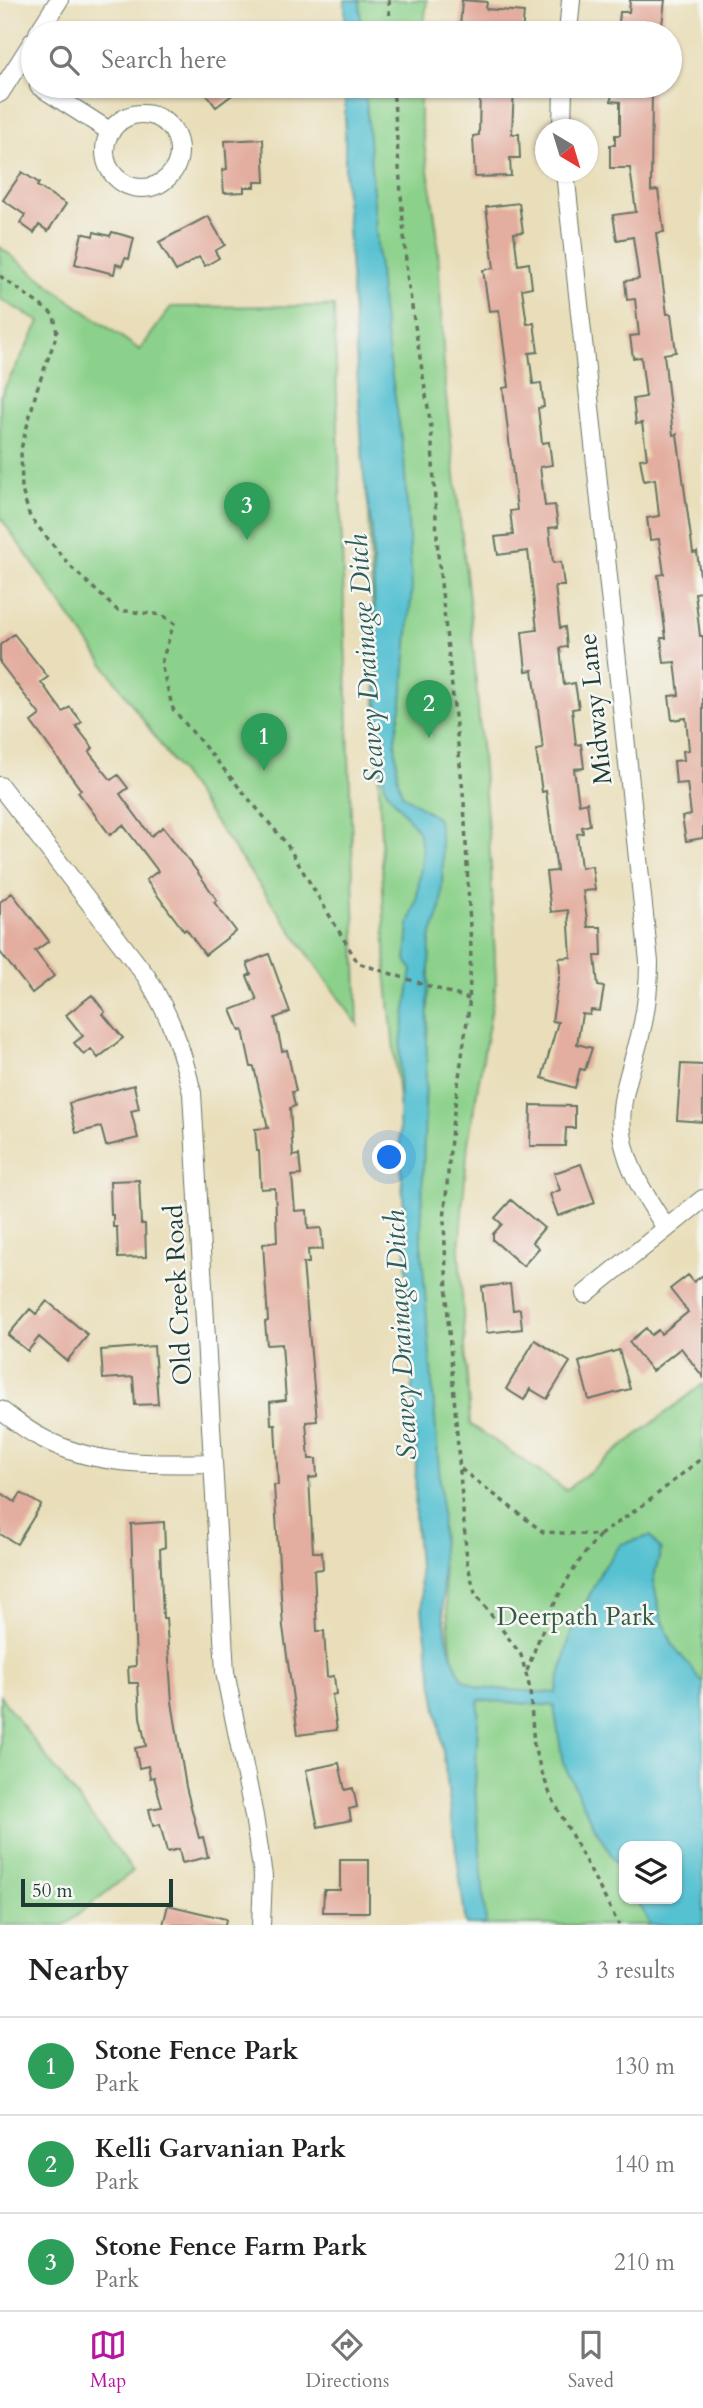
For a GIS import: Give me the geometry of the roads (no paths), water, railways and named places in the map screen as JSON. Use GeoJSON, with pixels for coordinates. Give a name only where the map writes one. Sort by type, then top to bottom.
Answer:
{"type":"FeatureCollection","features":[{"type":"Feature","properties":{"kind":"street"},"geometry":{"type":"LineString","coordinates":[[46,21],[59,0]]}},
{"type":"Feature","properties":{"kind":"street"},"geometry":{"type":"LineString","coordinates":[[569,21],[571,0]]}},
{"type":"Feature","properties":{"kind":"street"},"geometry":{"type":"LineString","coordinates":[[0,93],[21,61]]}},
{"type":"Feature","properties":{"kind":"street"},"geometry":{"type":"LineString","coordinates":[[15,71],[21,75]]}},
{"type":"Feature","properties":{"kind":"street"},"geometry":{"type":"LineString","coordinates":[[58,98],[111,132]]}},
{"type":"Feature","properties":{"kind":"street"},"geometry":{"type":"LineString","coordinates":[[562,119],[563,98]]}},
{"type":"Feature","properties":{"kind":"street"},"geometry":{"type":"LineString","coordinates":[[136,115],[159,119],[169,126],[176,136],[178,159],[173,171],[165,180],[142,188],[129,186],[118,180],[110,171],[106,159],[105,147],[111,132],[125,118],[136,115]]}},
{"type":"Feature","properties":{"kind":"street","name":"Midway Lane"},"geometry":{"type":"LineString","coordinates":[[566,182],[649,962],[649,984],[640,1035],[623,1091],[621,1126],[625,1151],[637,1181],[666,1228]]}},
{"type":"Feature","properties":{"kind":"street","name":"Old Creek Road"},"geometry":{"type":"LineString","coordinates":[[0,786],[146,976],[166,1009],[183,1052],[192,1093],[225,1672],[260,1857],[264,1902],[261,1925]]}},
{"type":"Feature","properties":{"kind":"street"},"geometry":{"type":"LineString","coordinates":[[585,1294],[703,1199]]}},
{"type":"Feature","properties":{"kind":"street"},"geometry":{"type":"LineString","coordinates":[[0,1410],[40,1438],[75,1452],[108,1460],[143,1464],[214,1463]]}},
{"type":"Feature","properties":{"kind":"water"},"geometry":{"type":"Polygon","coordinates":[[[345,0],[360,0],[361,21],[345,21],[345,0]]]}},
{"type":"Feature","properties":{"kind":"water"},"geometry":{"type":"Polygon","coordinates":[[[345,98],[366,98],[382,309],[404,457],[412,587],[402,702],[395,739],[398,780],[402,794],[438,819],[443,859],[441,908],[430,940],[421,1242],[441,1494],[443,1612],[450,1651],[462,1679],[479,1688],[556,1693],[570,1636],[601,1571],[621,1544],[650,1536],[661,1550],[653,1581],[661,1616],[673,1645],[703,1683],[703,1925],[650,1925],[640,1904],[682,1904],[682,1841],[619,1841],[619,1868],[594,1826],[563,1763],[554,1706],[479,1700],[475,1788],[486,1925],[466,1925],[423,1618],[415,1516],[416,1455],[399,1120],[400,1050],[412,970],[406,960],[409,924],[416,903],[423,851],[418,831],[387,791],[380,768],[372,528],[364,479],[345,180],[345,98]]]}},
{"type":"Feature","properties":{"kind":"place","name":"Stone Fence Farm Park"},"geometry":{"type":"Point","coordinates":[247,540]}},
{"type":"Feature","properties":{"kind":"place","name":"Kelli Garvanian Park"},"geometry":{"type":"Point","coordinates":[429,738]}},
{"type":"Feature","properties":{"kind":"place","name":"Stone Fence Park"},"geometry":{"type":"Point","coordinates":[264,771]}},
{"type":"Feature","properties":{"kind":"water label","name":"Seavey Drainage Ditch"},"geometry":{"type":"Point","coordinates":[366,659]}},
{"type":"Feature","properties":{"kind":"water label","name":"Seavey Drainage Ditch"},"geometry":{"type":"Point","coordinates":[401,1335]}},
{"type":"Feature","properties":{"kind":"park label","name":"Deerpath Park"},"geometry":{"type":"Point","coordinates":[576,1616]}}]}
